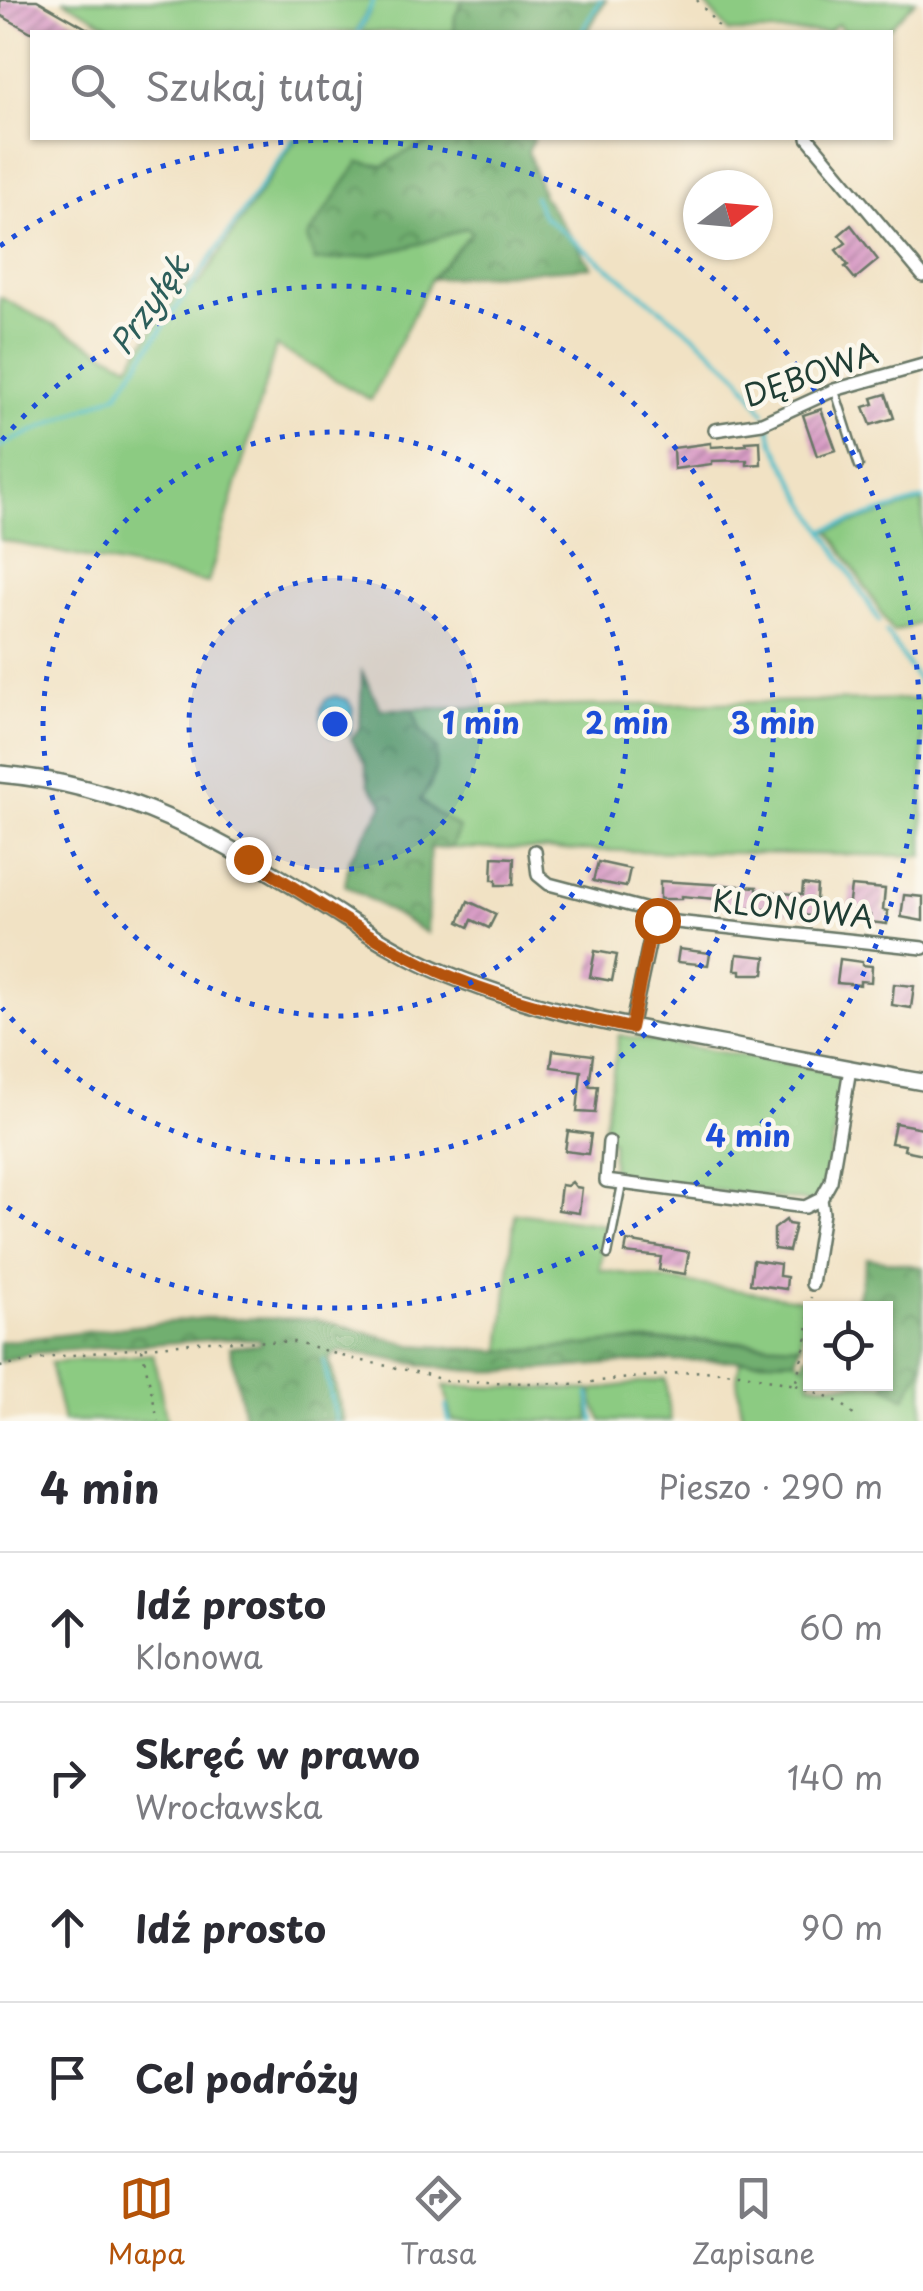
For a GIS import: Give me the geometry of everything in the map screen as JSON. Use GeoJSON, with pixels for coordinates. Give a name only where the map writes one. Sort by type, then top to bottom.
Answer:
{"type":"FeatureCollection","features":[{"type":"Feature","properties":{"kind":"street"},"geometry":{"type":"LineString","coordinates":[[810,140],[923,276]]}},
{"type":"Feature","properties":{"kind":"street","name":"DĘBOWA"},"geometry":{"type":"LineString","coordinates":[[715,430],[762,423],[834,390],[923,365]]}},
{"type":"Feature","properties":{"kind":"street"},"geometry":{"type":"LineString","coordinates":[[0,774],[84,788],[167,816],[248,859],[396,950],[518,1001],[631,1028],[923,1082]]}},
{"type":"Feature","properties":{"kind":"street","name":"KLONOWA"},"geometry":{"type":"LineString","coordinates":[[535,851],[538,875],[549,884],[644,909],[657,920],[923,948]]}},
{"type":"Feature","properties":{"kind":"street"},"geometry":{"type":"LineString","coordinates":[[631,1028],[648,944],[657,920]]}},
{"type":"Feature","properties":{"kind":"street"},"geometry":{"type":"LineString","coordinates":[[609,1142],[606,1180],[812,1205],[821,1199],[831,1181],[850,1069]]}},
{"type":"Feature","properties":{"kind":"street"},"geometry":{"type":"LineString","coordinates":[[812,1284],[823,1213],[821,1199]]}},
{"type":"Feature","properties":{"kind":"lane"},"geometry":{"type":"LineString","coordinates":[[834,390],[859,466]]}},
{"type":"Feature","properties":{"kind":"lane"},"geometry":{"type":"LineString","coordinates":[[608,1255],[622,1183]]}},
{"type":"Feature","properties":{"kind":"path"},"geometry":{"type":"LineString","coordinates":[[697,0],[721,30]]}},
{"type":"Feature","properties":{"kind":"path"},"geometry":{"type":"LineString","coordinates":[[795,1385],[806,1341],[812,1284]]}},
{"type":"Feature","properties":{"kind":"path"},"geometry":{"type":"LineString","coordinates":[[0,1367],[53,1357],[208,1341],[298,1342],[445,1381],[570,1384],[701,1371],[740,1373],[795,1385],[843,1403],[857,1421]]}},
{"type":"Feature","properties":{"kind":"path"},"geometry":{"type":"LineString","coordinates":[[141,1348],[158,1421]]}},
{"type":"Feature","properties":{"kind":"green space"},"geometry":{"type":"Polygon","coordinates":[[[63,0],[463,0],[455,16],[454,30],[361,30],[370,12],[367,10],[357,30],[117,30],[63,0]]]}},
{"type":"Feature","properties":{"kind":"green space"},"geometry":{"type":"Polygon","coordinates":[[[463,0],[606,0],[588,30],[454,30],[455,16],[463,0]]]}},
{"type":"Feature","properties":{"kind":"green space"},"geometry":{"type":"Polygon","coordinates":[[[702,0],[916,0],[887,30],[843,30],[838,24],[830,30],[727,30],[702,0]]]}},
{"type":"Feature","properties":{"kind":"green space"},"geometry":{"type":"Polygon","coordinates":[[[296,140],[430,140],[384,166],[453,233],[466,228],[472,232],[431,279],[371,400],[276,346],[208,583],[0,540],[0,297],[129,365],[181,289],[199,284],[296,140]]]}},
{"type":"Feature","properties":{"kind":"green space"},"geometry":{"type":"Polygon","coordinates":[[[429,140],[533,140],[528,151],[543,196],[592,267],[431,279],[472,232],[466,228],[392,251],[315,261],[307,238],[359,162],[384,166],[429,140]]]}},
{"type":"Feature","properties":{"kind":"green space"},"geometry":{"type":"Polygon","coordinates":[[[923,501],[923,622],[893,632],[828,531],[923,501]]]}},
{"type":"Feature","properties":{"kind":"green space"},"geometry":{"type":"Polygon","coordinates":[[[362,672],[381,709],[413,709],[420,730],[437,750],[433,776],[420,800],[459,828],[451,848],[430,848],[427,933],[345,885],[349,860],[384,804],[369,785],[365,764],[351,739],[360,728],[362,672]]]}},
{"type":"Feature","properties":{"kind":"green space"},"geometry":{"type":"Polygon","coordinates":[[[923,699],[923,856],[451,848],[458,828],[420,799],[433,776],[437,750],[420,730],[413,709],[923,699]]]}},
{"type":"Feature","properties":{"kind":"green space"},"geometry":{"type":"Polygon","coordinates":[[[619,1035],[839,1072],[844,1079],[823,1193],[812,1202],[616,1179],[612,1173],[612,1141],[602,1138],[619,1035]]]}},
{"type":"Feature","properties":{"kind":"green space"},"geometry":{"type":"Polygon","coordinates":[[[515,1213],[606,1225],[600,1270],[804,1300],[801,1345],[662,1340],[501,1351],[515,1213]]]}},
{"type":"Feature","properties":{"kind":"green space"},"geometry":{"type":"Polygon","coordinates":[[[867,1258],[923,1267],[923,1365],[905,1398],[893,1390],[893,1301],[857,1301],[867,1258]]]}},
{"type":"Feature","properties":{"kind":"green space"},"geometry":{"type":"Polygon","coordinates":[[[204,1318],[316,1319],[412,1345],[501,1351],[618,1342],[801,1345],[796,1359],[657,1361],[501,1371],[444,1368],[341,1351],[329,1358],[344,1421],[245,1421],[230,1347],[261,1344],[260,1339],[35,1353],[0,1362],[0,1342],[204,1318]]]}},
{"type":"Feature","properties":{"kind":"green space"},"geometry":{"type":"Polygon","coordinates":[[[153,1354],[167,1421],[63,1421],[50,1363],[153,1354]]]}},
{"type":"Feature","properties":{"kind":"green space"},"geometry":{"type":"Polygon","coordinates":[[[796,1359],[803,1364],[803,1391],[893,1390],[905,1397],[923,1365],[923,1421],[745,1421],[737,1379],[740,1361],[796,1359]]]}},
{"type":"Feature","properties":{"kind":"green space"},"geometry":{"type":"Polygon","coordinates":[[[665,1379],[671,1421],[602,1421],[592,1391],[588,1395],[590,1421],[453,1421],[444,1386],[593,1390],[665,1379]]]}},
{"type":"Feature","properties":{"kind":"water"},"geometry":{"type":"Polygon","coordinates":[[[335,696],[348,700],[353,709],[350,734],[331,737],[324,726],[321,708],[335,696]]]}},
{"type":"Feature","properties":{"kind":"building"},"geometry":{"type":"Polygon","coordinates":[[[0,0],[37,0],[90,30],[30,31],[0,15],[0,0]]]}},
{"type":"Feature","properties":{"kind":"building"},"geometry":{"type":"Polygon","coordinates":[[[851,225],[878,260],[855,279],[836,250],[846,243],[839,235],[851,225]]]}},
{"type":"Feature","properties":{"kind":"building"},"geometry":{"type":"Polygon","coordinates":[[[886,394],[894,418],[871,425],[864,407],[874,404],[872,398],[886,394]]]}},
{"type":"Feature","properties":{"kind":"building"},"geometry":{"type":"Polygon","coordinates":[[[821,409],[836,450],[817,456],[803,415],[821,409]]]}},
{"type":"Feature","properties":{"kind":"building"},"geometry":{"type":"Polygon","coordinates":[[[760,441],[761,464],[747,465],[747,460],[712,461],[674,469],[673,448],[760,441]]]}},
{"type":"Feature","properties":{"kind":"building"},"geometry":{"type":"Polygon","coordinates":[[[493,857],[514,858],[513,885],[496,885],[496,880],[492,880],[493,857]]]}},
{"type":"Feature","properties":{"kind":"building"},"geometry":{"type":"Polygon","coordinates":[[[598,862],[630,869],[626,887],[593,881],[598,862]]]}},
{"type":"Feature","properties":{"kind":"building"},"geometry":{"type":"Polygon","coordinates":[[[660,881],[757,887],[802,895],[803,884],[817,886],[816,899],[822,904],[815,908],[814,917],[777,910],[719,907],[716,899],[660,899],[660,881]]]}},
{"type":"Feature","properties":{"kind":"building"},"geometry":{"type":"Polygon","coordinates":[[[851,886],[885,889],[883,910],[888,911],[887,924],[870,922],[870,915],[862,914],[862,910],[848,909],[851,886]]]}},
{"type":"Feature","properties":{"kind":"building"},"geometry":{"type":"Polygon","coordinates":[[[904,895],[923,897],[923,921],[901,917],[904,895]]]}},
{"type":"Feature","properties":{"kind":"building"},"geometry":{"type":"Polygon","coordinates":[[[468,901],[496,914],[489,928],[472,920],[469,927],[459,922],[468,901]]]}},
{"type":"Feature","properties":{"kind":"building"},"geometry":{"type":"Polygon","coordinates":[[[679,949],[710,953],[708,965],[677,962],[679,949]]]}},
{"type":"Feature","properties":{"kind":"building"},"geometry":{"type":"Polygon","coordinates":[[[595,951],[617,955],[612,981],[590,977],[595,951]]]}},
{"type":"Feature","properties":{"kind":"building"},"geometry":{"type":"Polygon","coordinates":[[[737,954],[766,957],[764,974],[741,974],[741,970],[735,970],[737,954]]]}},
{"type":"Feature","properties":{"kind":"building"},"geometry":{"type":"Polygon","coordinates":[[[840,959],[872,966],[871,982],[837,983],[840,959]]]}},
{"type":"Feature","properties":{"kind":"building"},"geometry":{"type":"Polygon","coordinates":[[[894,984],[914,986],[911,1008],[892,1005],[894,984]]]}},
{"type":"Feature","properties":{"kind":"building"},"geometry":{"type":"Polygon","coordinates":[[[553,1050],[593,1055],[589,1086],[598,1086],[595,1113],[577,1112],[581,1071],[551,1067],[553,1050]]]}},
{"type":"Feature","properties":{"kind":"building"},"geometry":{"type":"Polygon","coordinates":[[[895,1123],[923,1128],[923,1154],[891,1143],[895,1123]]]}},
{"type":"Feature","properties":{"kind":"building"},"geometry":{"type":"Polygon","coordinates":[[[568,1131],[591,1134],[588,1154],[565,1151],[568,1131]]]}},
{"type":"Feature","properties":{"kind":"building"},"geometry":{"type":"Polygon","coordinates":[[[572,1182],[582,1188],[579,1213],[558,1210],[561,1185],[572,1182]]]}},
{"type":"Feature","properties":{"kind":"building"},"geometry":{"type":"Polygon","coordinates":[[[786,1220],[795,1225],[789,1251],[774,1249],[774,1229],[786,1220]]]}},
{"type":"Feature","properties":{"kind":"building"},"geometry":{"type":"Polygon","coordinates":[[[627,1241],[689,1252],[685,1274],[659,1270],[661,1257],[625,1253],[627,1241]]]}},
{"type":"Feature","properties":{"kind":"building"},"geometry":{"type":"Polygon","coordinates":[[[753,1260],[780,1264],[779,1276],[787,1277],[786,1289],[750,1284],[753,1260]]]}},
{"type":"Feature","properties":{"kind":"waterway"},"geometry":{"type":"LineString","coordinates":[[359,30],[374,0]]}},
{"type":"Feature","properties":{"kind":"waterway","name":"Przyłęk"},"geometry":{"type":"LineString","coordinates":[[582,30],[601,0]]}},
{"type":"Feature","properties":{"kind":"waterway","name":"Przyłęk"},"geometry":{"type":"LineString","coordinates":[[0,446],[117,394],[293,140]]}},
{"type":"Feature","properties":{"kind":"waterway"},"geometry":{"type":"LineString","coordinates":[[534,197],[543,216],[701,341],[740,377],[764,413]]}},
{"type":"Feature","properties":{"kind":"waterway"},"geometry":{"type":"LineString","coordinates":[[769,425],[773,442],[804,499],[879,621]]}},
{"type":"Feature","properties":{"kind":"waterway"},"geometry":{"type":"LineString","coordinates":[[824,530],[923,499]]}},
{"type":"Feature","properties":{"kind":"waterway"},"geometry":{"type":"LineString","coordinates":[[886,632],[923,688]]}},
{"type":"Feature","properties":{"kind":"waterway"},"geometry":{"type":"LineString","coordinates":[[324,1361],[336,1421]]}},
{"type":"Feature","properties":{"kind":"waterway"},"geometry":{"type":"LineString","coordinates":[[589,1394],[594,1421]]}},
{"type":"Feature","properties":{"kind":"waterway"},"geometry":{"type":"LineString","coordinates":[[446,1406],[449,1421]]}},
{"type":"Feature","properties":{"kind":"route"},"geometry":{"type":"LineString","coordinates":[[248,859],[380,940],[441,972],[518,1001],[631,1028],[648,944],[657,920]]}}]}
